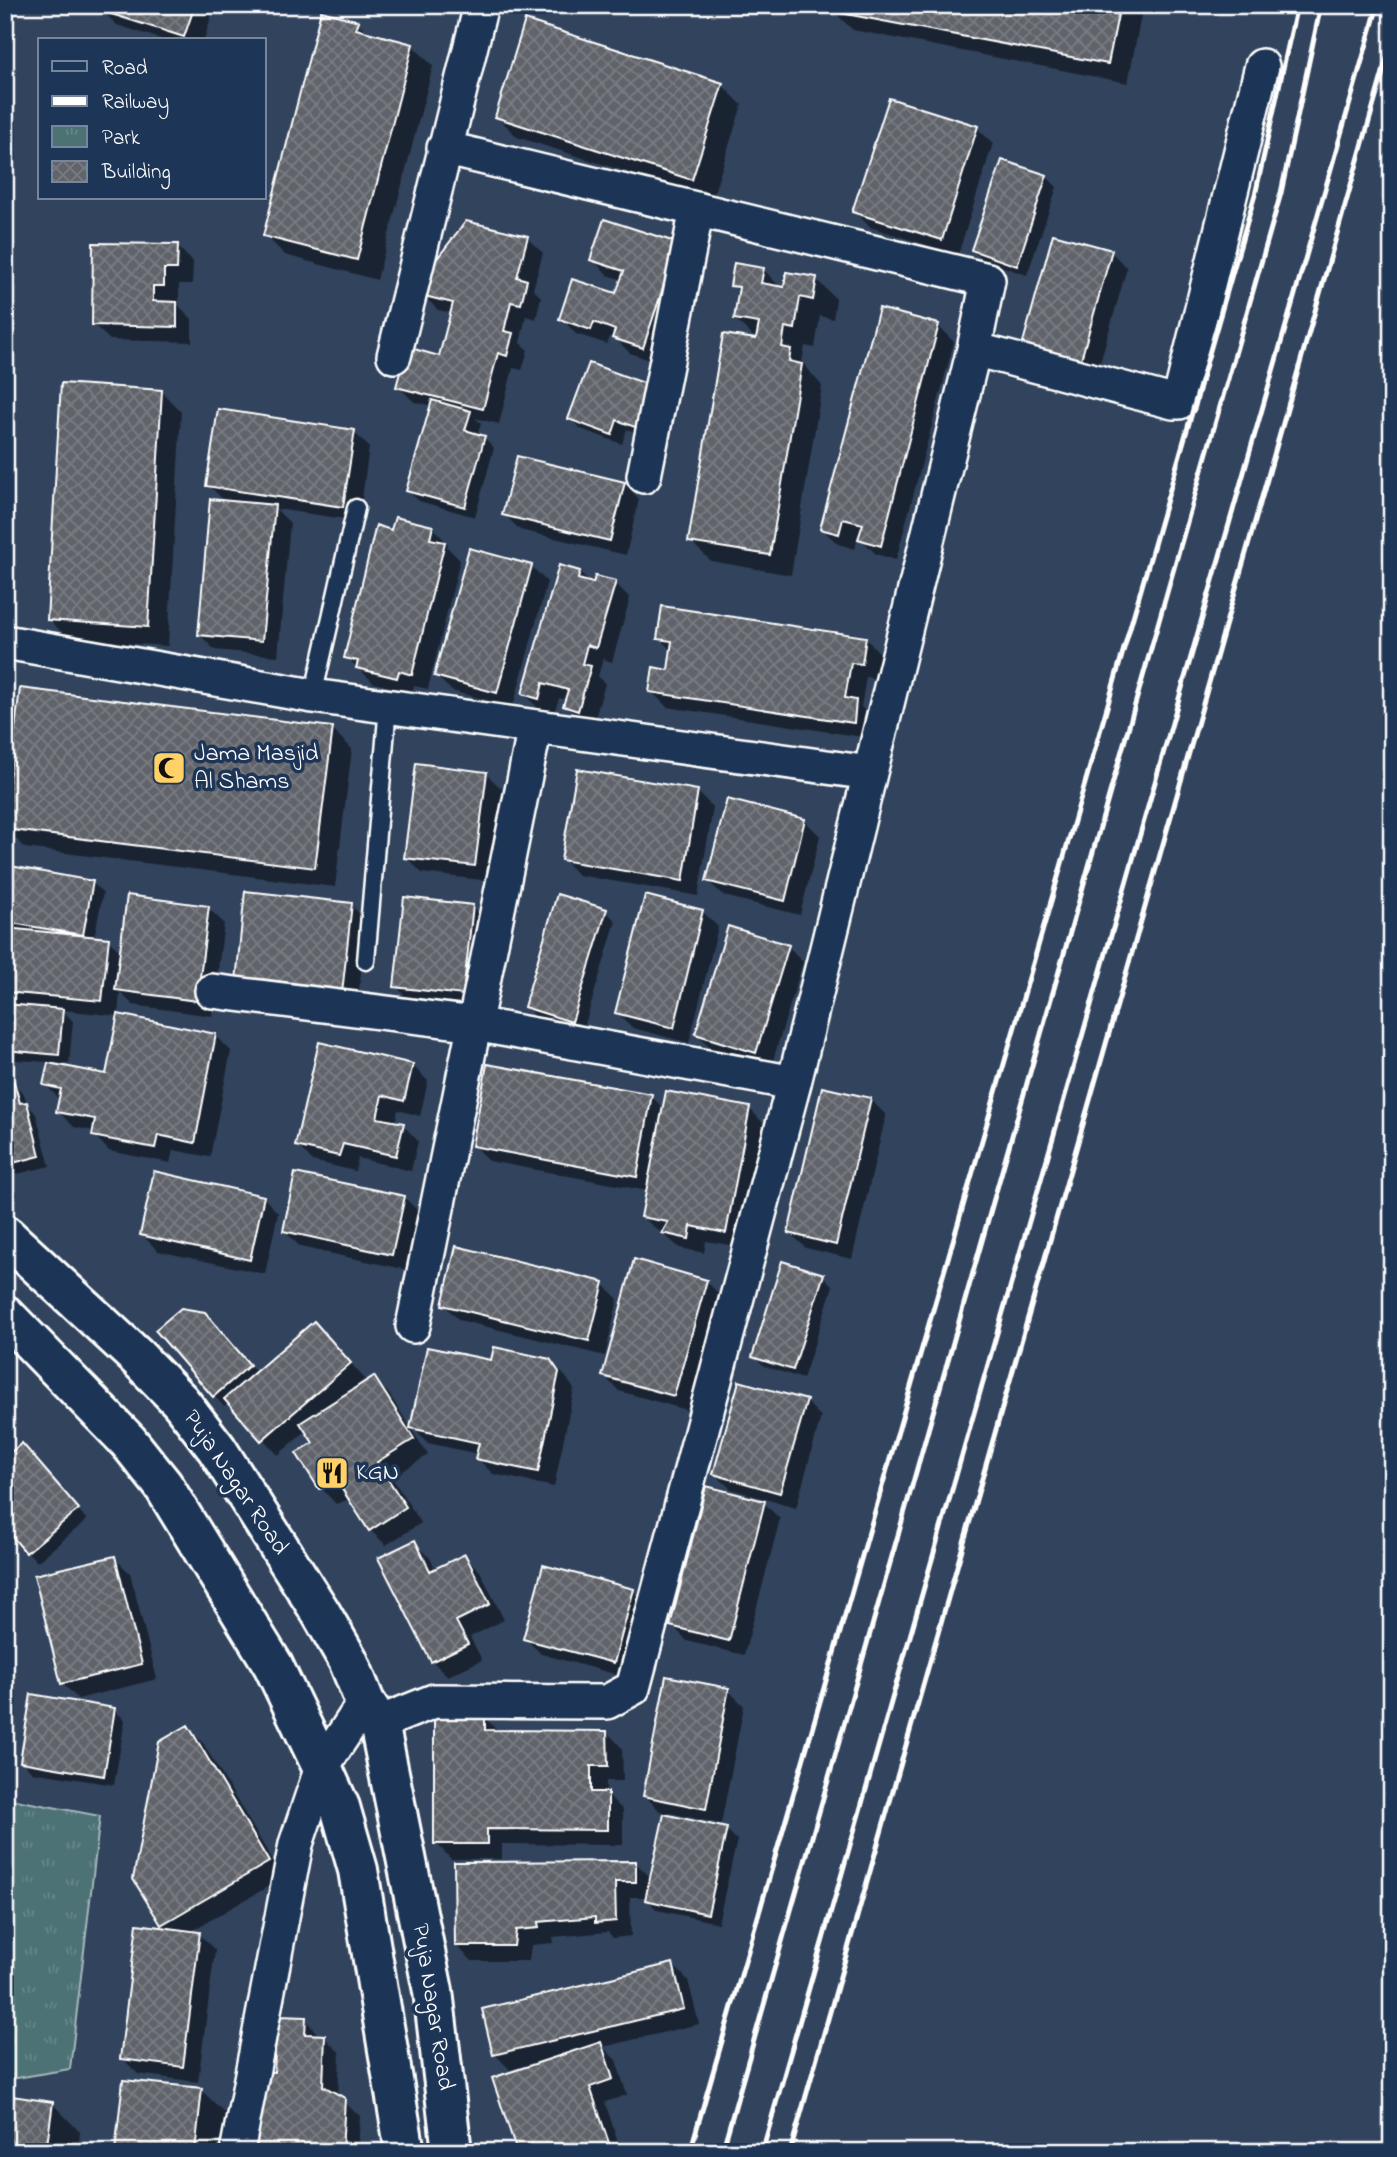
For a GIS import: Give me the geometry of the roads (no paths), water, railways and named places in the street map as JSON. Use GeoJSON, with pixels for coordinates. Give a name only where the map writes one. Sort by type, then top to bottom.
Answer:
{"type":"FeatureCollection","features":[{"type":"Feature","properties":{"kind":"street"},"geometry":{"type":"LineString","coordinates":[[394,356],[481,5]]}},
{"type":"Feature","properties":{"kind":"street"},"geometry":{"type":"LineString","coordinates":[[974,349],[1179,402],[1262,66]]}},
{"type":"Feature","properties":{"kind":"street"},"geometry":{"type":"LineString","coordinates":[[237,2152],[296,1844],[322,1767],[372,1712],[434,1701],[607,1702],[633,1688],[793,1083],[974,349],[988,280],[444,148]]}},
{"type":"Feature","properties":{"kind":"street"},"geometry":{"type":"LineString","coordinates":[[643,476],[697,209]]}},
{"type":"Feature","properties":{"kind":"street"},"geometry":{"type":"LineString","coordinates":[[5,642],[313,696],[870,773]]}},
{"type":"Feature","properties":{"kind":"street"},"geometry":{"type":"LineString","coordinates":[[413,1326],[535,727]]}},
{"type":"Feature","properties":{"kind":"street"},"geometry":{"type":"LineString","coordinates":[[212,991],[475,1024],[793,1083]]}},
{"type":"Feature","properties":{"kind":"street","name":"Puja Nagar Road"},"geometry":{"type":"LineString","coordinates":[[5,1235],[137,1357],[180,1401],[217,1450],[348,1660],[372,1712],[433,1991],[452,2152]]}},
{"type":"Feature","properties":{"kind":"street","name":"Puja Nagar Road"},"geometry":{"type":"LineString","coordinates":[[5,1314],[128,1441],[163,1485],[272,1665],[322,1767],[340,1807],[358,1870],[405,2152]]}},
{"type":"Feature","properties":{"kind":"lane"},"geometry":{"type":"LineString","coordinates":[[313,696],[356,508]]}},
{"type":"Feature","properties":{"kind":"lane"},"geometry":{"type":"LineString","coordinates":[[366,961],[388,706]]}},
{"type":"Feature","properties":{"kind":"railway"},"geometry":{"type":"LineString","coordinates":[[690,2152],[1256,191],[1297,5]]}},
{"type":"Feature","properties":{"kind":"railway"},"geometry":{"type":"LineString","coordinates":[[722,2152],[1281,193],[1321,5]]}},
{"type":"Feature","properties":{"kind":"railway"},"geometry":{"type":"LineString","coordinates":[[762,2152],[1378,5]]}},
{"type":"Feature","properties":{"kind":"railway"},"geometry":{"type":"LineString","coordinates":[[790,2152],[1392,41]]}},
{"type":"Feature","properties":{"kind":"place","name":"Jama Masjid Al Shams"},"geometry":{"type":"Point","coordinates":[169,768]}},
{"type":"Feature","properties":{"kind":"place","name":"KGN"},"geometry":{"type":"Point","coordinates":[332,1473]}}]}
